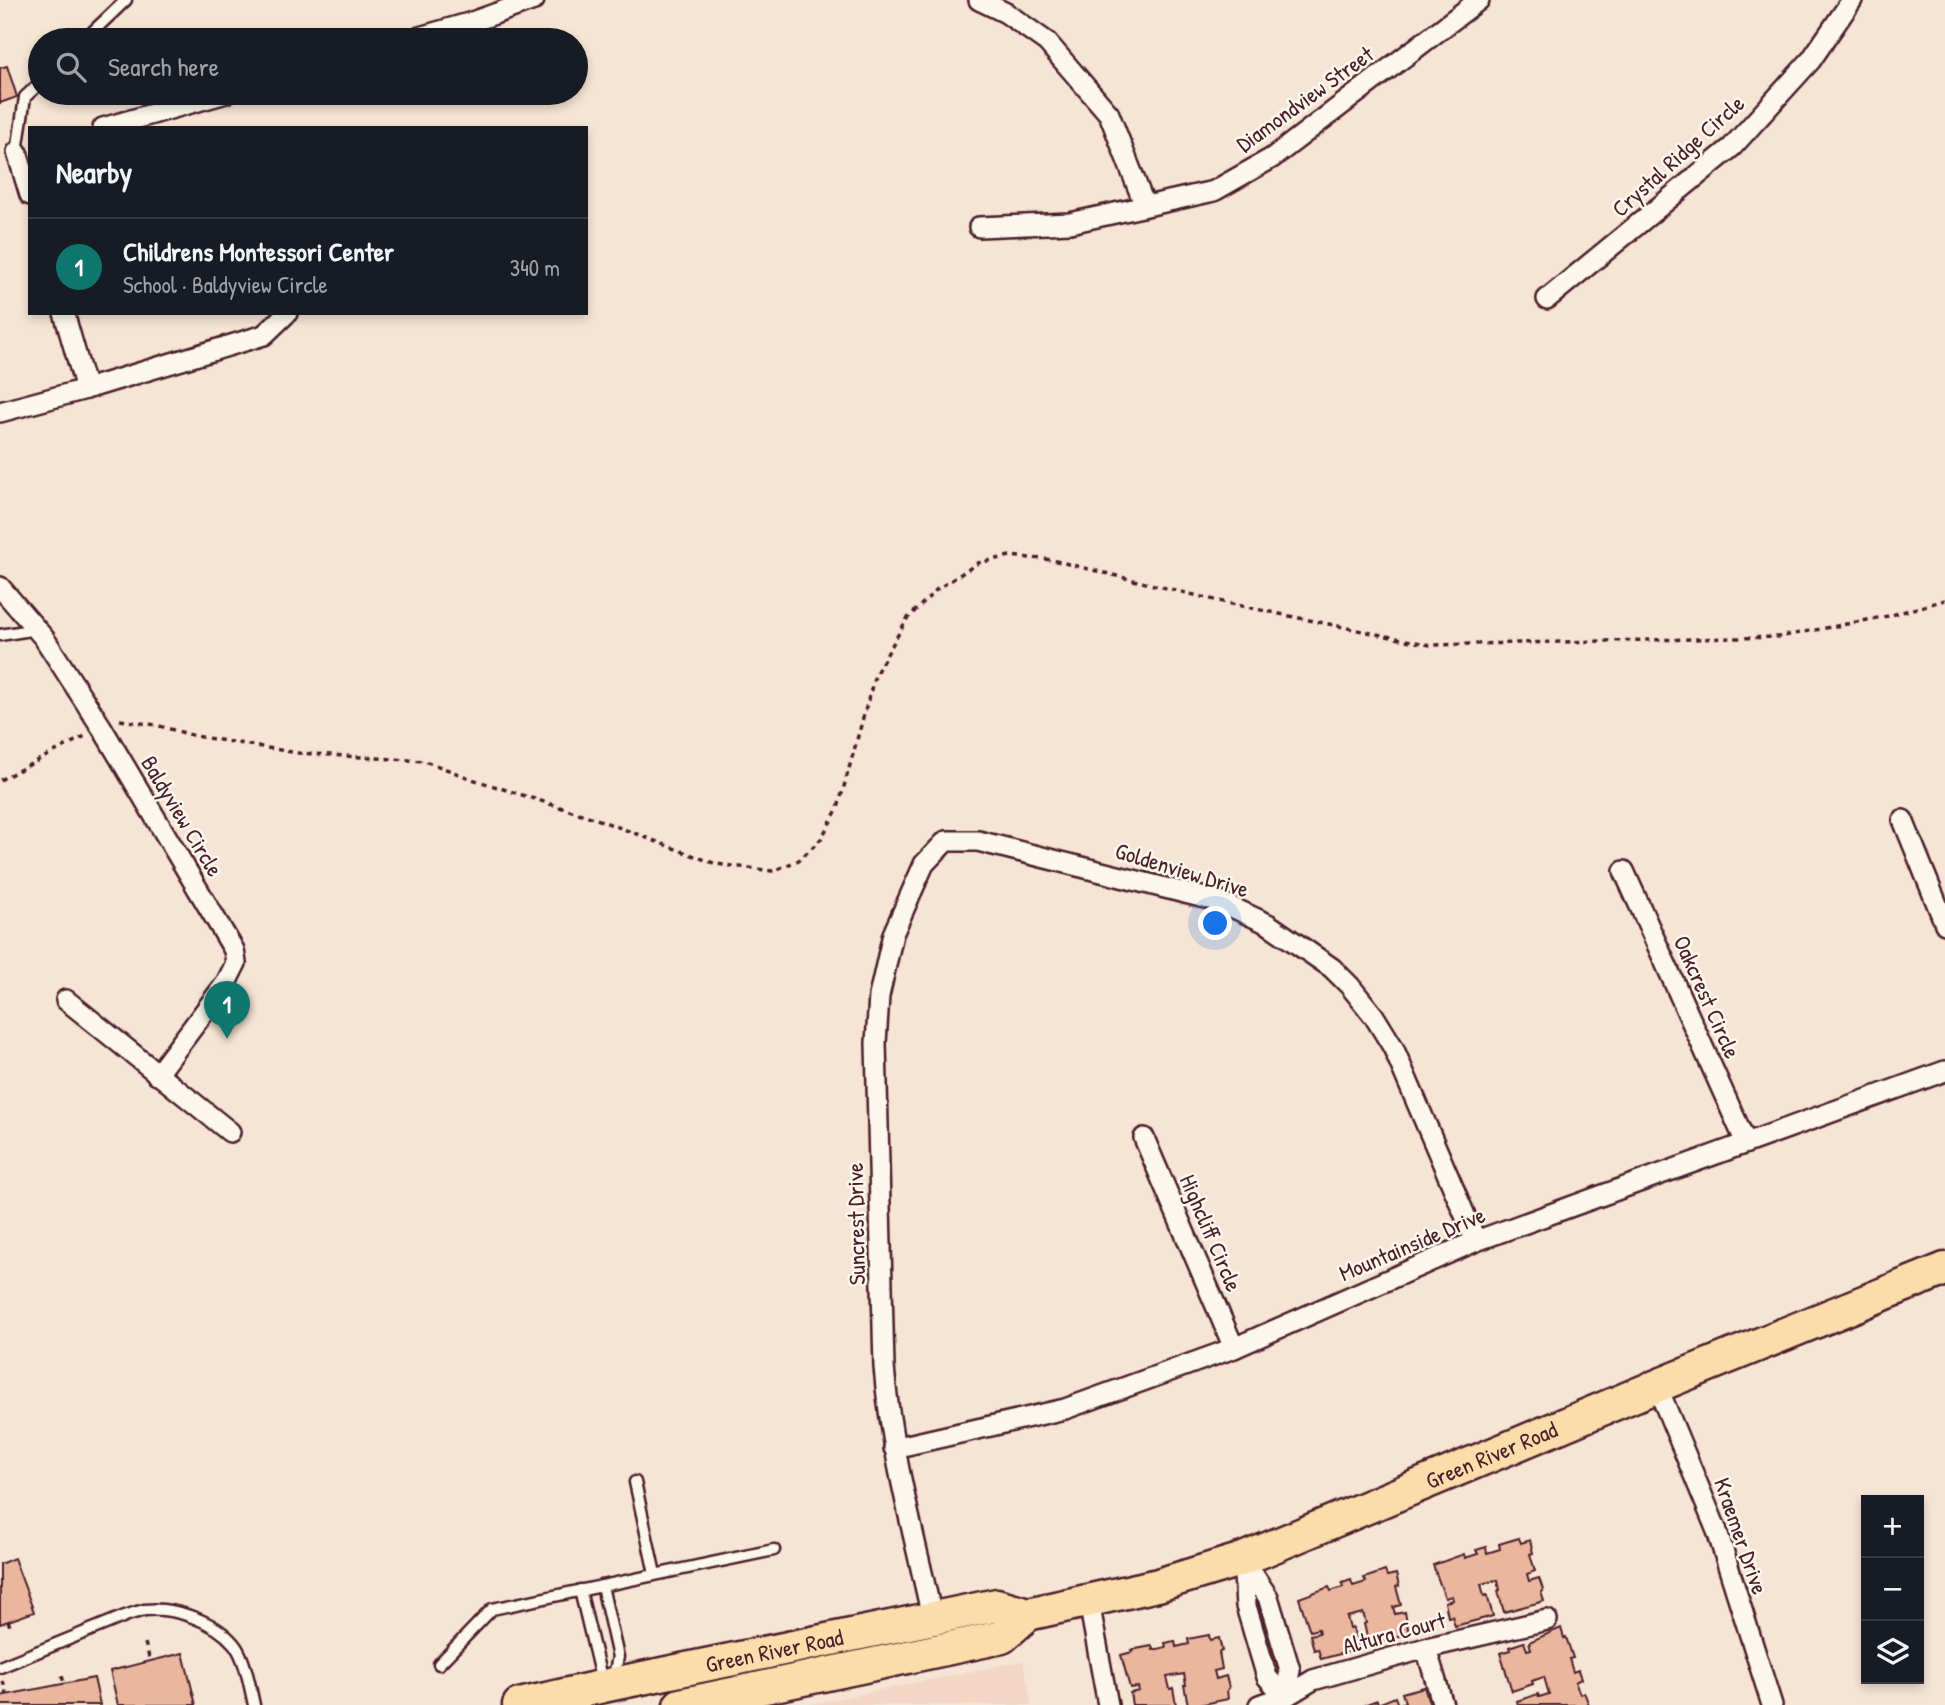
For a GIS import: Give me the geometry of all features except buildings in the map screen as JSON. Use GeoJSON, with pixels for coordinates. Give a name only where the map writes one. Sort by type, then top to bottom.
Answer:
{"type":"FeatureCollection","features":[{"type":"Feature","properties":{"kind":"main road","name":"Green River Road"},"geometry":{"type":"LineString","coordinates":[[519,1705],[606,1692],[932,1617],[997,1605],[1028,1614],[1158,1585],[1243,1559],[1945,1269]]}},
{"type":"Feature","properties":{"kind":"main road","name":"Green River Road"},"geometry":{"type":"LineString","coordinates":[[680,1705],[1002,1637],[1028,1614]]}},
{"type":"Feature","properties":{"kind":"main road"},"geometry":{"type":"LineString","coordinates":[[889,1662],[932,1617]]}},
{"type":"Feature","properties":{"kind":"street"},"geometry":{"type":"LineString","coordinates":[[451,28],[534,0]]}},
{"type":"Feature","properties":{"kind":"street"},"geometry":{"type":"LineString","coordinates":[[979,0],[1006,13],[1047,43],[1109,114],[1145,206]]}},
{"type":"Feature","properties":{"kind":"street","name":"Diamondview Street"},"geometry":{"type":"LineString","coordinates":[[979,227],[1070,223],[1214,191],[1272,158],[1479,0]]}},
{"type":"Feature","properties":{"kind":"street","name":"Crystal Ridge Circle"},"geometry":{"type":"LineString","coordinates":[[1547,299],[1732,147],[1811,60],[1852,0]]}},
{"type":"Feature","properties":{"kind":"street"},"geometry":{"type":"LineString","coordinates":[[110,126],[184,105]]}},
{"type":"Feature","properties":{"kind":"street"},"geometry":{"type":"LineString","coordinates":[[16,151],[28,189]]}},
{"type":"Feature","properties":{"kind":"street"},"geometry":{"type":"LineString","coordinates":[[65,315],[86,389]]}},
{"type":"Feature","properties":{"kind":"street"},"geometry":{"type":"LineString","coordinates":[[0,412],[264,335],[285,315]]}},
{"type":"Feature","properties":{"kind":"street","name":"Baldyview Circle"},"geometry":{"type":"LineString","coordinates":[[0,587],[37,629],[102,728],[234,950],[236,963],[226,983],[156,1074]]}},
{"type":"Feature","properties":{"kind":"street"},"geometry":{"type":"LineString","coordinates":[[1903,820],[1945,924]]}},
{"type":"Feature","properties":{"kind":"street","name":"Goldenview Drive"},"geometry":{"type":"LineString","coordinates":[[946,841],[978,841],[1221,902],[1268,924],[1332,968],[1374,1016],[1393,1047],[1476,1241]]}},
{"type":"Feature","properties":{"kind":"street","name":"Suncrest Drive"},"geometry":{"type":"LineString","coordinates":[[932,1617],[894,1448],[884,1367],[876,1043],[879,996],[893,934],[924,864],[946,841]]}},
{"type":"Feature","properties":{"kind":"street","name":"Oakcrest Circle"},"geometry":{"type":"LineString","coordinates":[[1624,871],[1746,1143]]}},
{"type":"Feature","properties":{"kind":"street"},"geometry":{"type":"LineString","coordinates":[[66,1000],[230,1132]]}},
{"type":"Feature","properties":{"kind":"street","name":"Mountainside Drive"},"geometry":{"type":"LineString","coordinates":[[894,1448],[1065,1409],[1234,1348],[1476,1241],[1945,1071]]}},
{"type":"Feature","properties":{"kind":"street","name":"Highcliff Circle"},"geometry":{"type":"LineString","coordinates":[[1143,1138],[1234,1348]]}},
{"type":"Feature","properties":{"kind":"street","name":"Kraemer Drive"},"geometry":{"type":"LineString","coordinates":[[1657,1386],[1717,1531],[1772,1705]]}},
{"type":"Feature","properties":{"kind":"street"},"geometry":{"type":"LineString","coordinates":[[1243,1559],[1246,1606],[1268,1677],[1285,1697]]}},
{"type":"Feature","properties":{"kind":"street"},"geometry":{"type":"LineString","coordinates":[[1089,1602],[1108,1705]]}},
{"type":"Feature","properties":{"kind":"street","name":"Altura Court"},"geometry":{"type":"LineString","coordinates":[[1259,1705],[1285,1697],[1313,1680],[1426,1648],[1547,1620]]}},
{"type":"Feature","properties":{"kind":"street"},"geometry":{"type":"LineString","coordinates":[[1426,1648],[1443,1705]]}},
{"type":"Feature","properties":{"kind":"lane"},"geometry":{"type":"LineString","coordinates":[[97,28],[126,0]]}},
{"type":"Feature","properties":{"kind":"lane"},"geometry":{"type":"LineString","coordinates":[[16,151],[25,97],[28,94]]}},
{"type":"Feature","properties":{"kind":"lane"},"geometry":{"type":"LineString","coordinates":[[0,635],[37,629]]}},
{"type":"Feature","properties":{"kind":"lane"},"geometry":{"type":"LineString","coordinates":[[635,1482],[655,1574]]}},
{"type":"Feature","properties":{"kind":"lane"},"geometry":{"type":"LineString","coordinates":[[439,1664],[492,1609],[774,1550]]}},
{"type":"Feature","properties":{"kind":"lane"},"geometry":{"type":"LineString","coordinates":[[602,1586],[618,1657],[606,1692]]}},
{"type":"Feature","properties":{"kind":"lane"},"geometry":{"type":"LineString","coordinates":[[580,1590],[606,1692]]}},
{"type":"Feature","properties":{"kind":"lane"},"geometry":{"type":"LineString","coordinates":[[0,1667],[125,1616],[146,1610],[180,1613],[219,1630],[234,1644],[241,1655],[254,1705]]}},
{"type":"Feature","properties":{"kind":"path"},"geometry":{"type":"LineString","coordinates":[[112,722],[117,719],[156,725],[195,736],[298,753],[425,761],[594,818],[716,864],[773,871],[799,860],[814,846],[821,839],[838,808],[876,675],[907,619],[936,590],[978,563],[1010,556],[1052,559],[1227,603],[1430,645],[1779,637],[1888,616],[1945,600]]}},
{"type":"Feature","properties":{"kind":"path"},"geometry":{"type":"LineString","coordinates":[[0,780],[89,734]]}},
{"type":"Feature","properties":{"kind":"path"},"geometry":{"type":"LineString","coordinates":[[8,1621],[10,1626]]}},
{"type":"Feature","properties":{"kind":"path"},"geometry":{"type":"LineString","coordinates":[[145,1643],[150,1661]]}},
{"type":"Feature","properties":{"kind":"path"},"geometry":{"type":"LineString","coordinates":[[62,1676],[65,1683]]}},
{"type":"Feature","properties":{"kind":"path"},"geometry":{"type":"LineString","coordinates":[[3,1681],[7,1695]]}},
{"type":"Feature","properties":{"kind":"shaded area"},"geometry":{"type":"Polygon","coordinates":[[[1023,1661],[1032,1705],[807,1705],[1023,1661]]]}},
{"type":"Feature","properties":{"kind":"place","name":"Childrens Montessori Center"},"geometry":{"type":"Point","coordinates":[227,1039]}}]}
